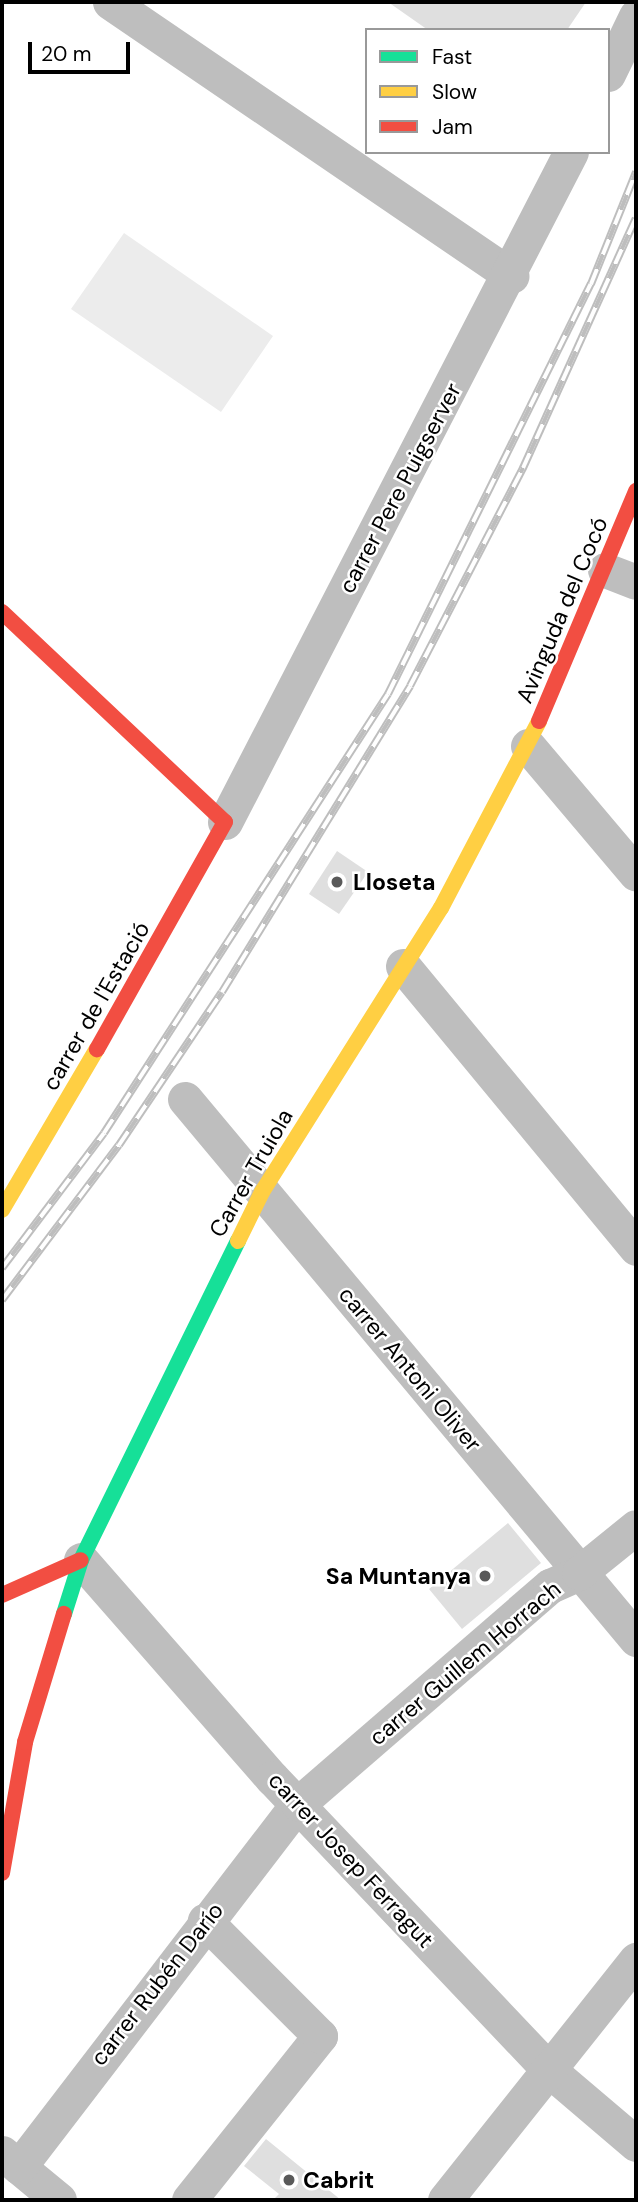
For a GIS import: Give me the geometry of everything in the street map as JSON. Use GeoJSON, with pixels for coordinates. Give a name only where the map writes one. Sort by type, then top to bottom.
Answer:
{"type":"FeatureCollection","features":[{"type":"Feature","properties":{"kind":"main road","name":"Avinguda del Cocó"},"geometry":{"type":"LineString","coordinates":[[528,746],[621,576],[636,491]]}},
{"type":"Feature","properties":{"kind":"main road"},"geometry":{"type":"LineString","coordinates":[[2,611],[225,822]]}},
{"type":"Feature","properties":{"kind":"main road","name":"Carrer Truiola"},"geometry":{"type":"LineString","coordinates":[[2,1872],[25,1742],[81,1560],[262,1192],[404,966],[528,746]]}},
{"type":"Feature","properties":{"kind":"main road","name":"carrer de l'Estació"},"geometry":{"type":"LineString","coordinates":[[2,1210],[131,993],[225,822]]}},
{"type":"Feature","properties":{"kind":"main road"},"geometry":{"type":"LineString","coordinates":[[2,1595],[21,1581],[81,1560]]}},
{"type":"Feature","properties":{"kind":"street"},"geometry":{"type":"LineString","coordinates":[[110,2],[511,276]]}},
{"type":"Feature","properties":{"kind":"street"},"geometry":{"type":"LineString","coordinates":[[610,70],[636,16]]}},
{"type":"Feature","properties":{"kind":"street","name":"carrer Pere Puigserver"},"geometry":{"type":"LineString","coordinates":[[225,822],[511,276],[570,154]]}},
{"type":"Feature","properties":{"kind":"street"},"geometry":{"type":"LineString","coordinates":[[528,746],[636,874]]}},
{"type":"Feature","properties":{"kind":"street"},"geometry":{"type":"LineString","coordinates":[[404,966],[636,1248]]}},
{"type":"Feature","properties":{"kind":"street","name":"carrer Antoni Oliver"},"geometry":{"type":"LineString","coordinates":[[185,1099],[636,1639]]}},
{"type":"Feature","properties":{"kind":"street","name":"carrer Guillem Horrach"},"geometry":{"type":"LineString","coordinates":[[298,1804],[550,1586],[579,1573],[636,1527]]}},
{"type":"Feature","properties":{"kind":"street","name":"carrer Josep Ferragut"},"geometry":{"type":"LineString","coordinates":[[81,1560],[298,1804],[549,2070],[636,2144]]}},
{"type":"Feature","properties":{"kind":"street","name":"carrer Rubén Darío"},"geometry":{"type":"LineString","coordinates":[[10,2160],[298,1804]]}},
{"type":"Feature","properties":{"kind":"street"},"geometry":{"type":"LineString","coordinates":[[189,2200],[320,2036],[205,1922]]}},
{"type":"Feature","properties":{"kind":"street"},"geometry":{"type":"LineString","coordinates":[[445,2200],[636,1960]]}},
{"type":"Feature","properties":{"kind":"street"},"geometry":{"type":"LineString","coordinates":[[10,2160],[59,2200]]}},
{"type":"Feature","properties":{"kind":"shaded area"},"geometry":{"type":"Polygon","coordinates":[[[124,233],[273,336],[221,412],[71,309],[124,233]]]}},
{"type":"Feature","properties":{"kind":"building"},"geometry":{"type":"Polygon","coordinates":[[[388,2],[586,2],[568,28],[425,28],[388,2]]]}},
{"type":"Feature","properties":{"kind":"building"},"geometry":{"type":"Polygon","coordinates":[[[337,851],[368,872],[339,914],[309,894],[337,851]]]}},
{"type":"Feature","properties":{"kind":"building","name":"Sa Muntanya"},"geometry":{"type":"Polygon","coordinates":[[[508,1523],[541,1563],[462,1629],[429,1589],[508,1523]]]}},
{"type":"Feature","properties":{"kind":"building","name":"Cabrit"},"geometry":{"type":"Polygon","coordinates":[[[266,2139],[341,2200],[273,2200],[279,2194],[244,2166],[266,2139]]]}},
{"type":"Feature","properties":{"kind":"railway"},"geometry":{"type":"LineString","coordinates":[[2,1268],[104,1133],[388,694],[591,284],[636,172]]}},
{"type":"Feature","properties":{"kind":"railway"},"geometry":{"type":"LineString","coordinates":[[2,1300],[119,1145],[222,992],[410,686],[523,468],[636,218]]}},
{"type":"Feature","properties":{"kind":"traffic: fast"},"geometry":{"type":"LineString","coordinates":[[64,1614],[81,1560],[238,1241]]}},
{"type":"Feature","properties":{"kind":"traffic: slow"},"geometry":{"type":"LineString","coordinates":[[238,1241],[262,1192],[441,908],[539,721]]}},
{"type":"Feature","properties":{"kind":"traffic: slow"},"geometry":{"type":"LineString","coordinates":[[2,1210],[97,1049]]}},
{"type":"Feature","properties":{"kind":"traffic: jam"},"geometry":{"type":"LineString","coordinates":[[539,721],[636,491]]}},
{"type":"Feature","properties":{"kind":"traffic: jam"},"geometry":{"type":"LineString","coordinates":[[2,612],[225,822],[97,1049]]}},
{"type":"Feature","properties":{"kind":"traffic: jam"},"geometry":{"type":"LineString","coordinates":[[2,1595],[81,1560]]}},
{"type":"Feature","properties":{"kind":"traffic: jam"},"geometry":{"type":"LineString","coordinates":[[2,1873],[25,1742],[64,1614]]}},
{"type":"Feature","properties":{"kind":"place","name":"Lloseta"},"geometry":{"type":"Point","coordinates":[337,882]}},
{"type":"Feature","properties":{"kind":"place","name":"Sa Muntanya"},"geometry":{"type":"Point","coordinates":[485,1576]}},
{"type":"Feature","properties":{"kind":"place","name":"Cabrit"},"geometry":{"type":"Point","coordinates":[289,2180]}}]}
